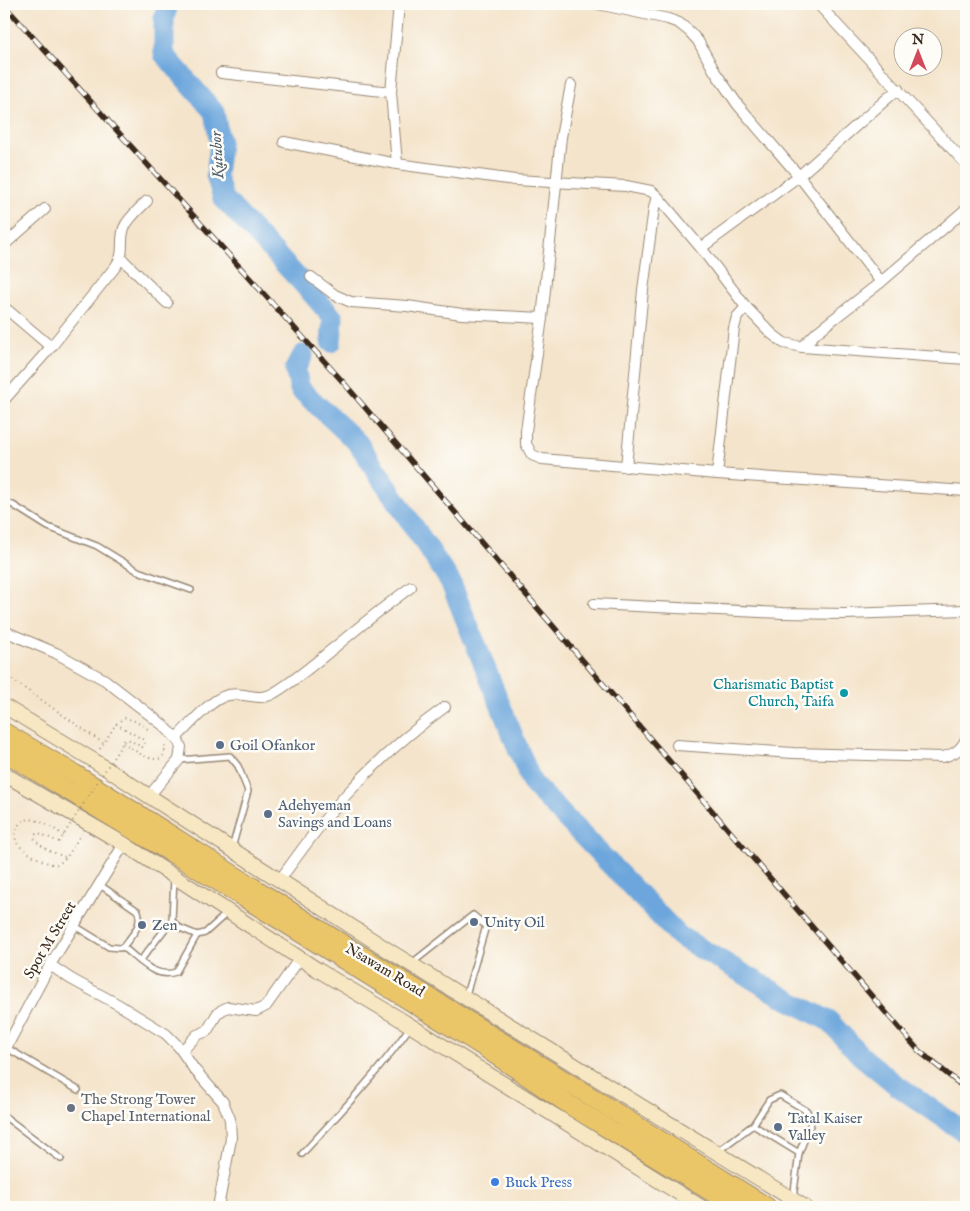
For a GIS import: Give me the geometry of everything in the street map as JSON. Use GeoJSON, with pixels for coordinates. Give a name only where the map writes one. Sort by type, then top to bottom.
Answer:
{"type":"FeatureCollection","features":[{"type":"Feature","properties":{"kind":"highway","name":"Nsawam Road"},"geometry":{"type":"LineString","coordinates":[[4,732],[75,774],[327,934],[767,1207]]}},
{"type":"Feature","properties":{"kind":"highway","name":"Nsawam Road"},"geometry":{"type":"LineString","coordinates":[[4,752],[193,866],[482,1046],[571,1106],[736,1207]]}},
{"type":"Feature","properties":{"kind":"main road"},"geometry":{"type":"LineString","coordinates":[[4,706],[93,760],[279,881],[465,998],[805,1207]]}},
{"type":"Feature","properties":{"kind":"main road"},"geometry":{"type":"LineString","coordinates":[[4,774],[124,844],[300,958],[411,1025],[701,1207]]}},
{"type":"Feature","properties":{"kind":"street"},"geometry":{"type":"LineString","coordinates":[[397,164],[390,92],[399,4]]}},
{"type":"Feature","properties":{"kind":"street"},"geometry":{"type":"LineString","coordinates":[[598,4],[668,19],[679,23],[689,31],[698,41],[715,72],[738,106],[799,176],[882,282]]}},
{"type":"Feature","properties":{"kind":"street"},"geometry":{"type":"LineString","coordinates":[[818,4],[966,164]]}},
{"type":"Feature","properties":{"kind":"street"},"geometry":{"type":"LineString","coordinates":[[221,73],[390,92]]}},
{"type":"Feature","properties":{"kind":"street"},"geometry":{"type":"LineString","coordinates":[[571,85],[561,136],[542,318],[526,431],[526,444],[532,455],[542,459],[718,474],[966,491]]}},
{"type":"Feature","properties":{"kind":"street"},"geometry":{"type":"LineString","coordinates":[[701,248],[799,176],[898,89]]}},
{"type":"Feature","properties":{"kind":"street"},"geometry":{"type":"LineString","coordinates":[[284,142],[397,164],[524,181],[576,182],[637,187],[651,191],[701,248],[746,307],[784,343],[802,347],[966,359]]}},
{"type":"Feature","properties":{"kind":"street"},"geometry":{"type":"LineString","coordinates":[[626,466],[643,290],[657,196]]}},
{"type":"Feature","properties":{"kind":"street"},"geometry":{"type":"LineString","coordinates":[[4,400],[51,347],[122,258],[124,230],[127,222],[147,201]]}},
{"type":"Feature","properties":{"kind":"street"},"geometry":{"type":"LineString","coordinates":[[4,245],[45,209]]}},
{"type":"Feature","properties":{"kind":"street"},"geometry":{"type":"LineString","coordinates":[[802,347],[816,332],[882,282],[966,209]]}},
{"type":"Feature","properties":{"kind":"street"},"geometry":{"type":"LineString","coordinates":[[122,258],[167,303]]}},
{"type":"Feature","properties":{"kind":"street"},"geometry":{"type":"LineString","coordinates":[[311,277],[335,295],[351,302],[407,306],[462,314],[542,318]]}},
{"type":"Feature","properties":{"kind":"street"},"geometry":{"type":"LineString","coordinates":[[4,307],[51,347]]}},
{"type":"Feature","properties":{"kind":"street"},"geometry":{"type":"LineString","coordinates":[[718,474],[734,328],[737,317],[746,307]]}},
{"type":"Feature","properties":{"kind":"street"},"geometry":{"type":"LineString","coordinates":[[176,738],[213,704],[225,696],[236,694],[253,697],[270,696],[295,680],[377,612],[411,587]]}},
{"type":"Feature","properties":{"kind":"street"},"geometry":{"type":"LineString","coordinates":[[594,604],[783,613],[845,614],[966,610]]}},
{"type":"Feature","properties":{"kind":"street"},"geometry":{"type":"LineString","coordinates":[[4,631],[56,653],[105,680],[163,725],[176,738],[181,747],[179,760],[149,796]]}},
{"type":"Feature","properties":{"kind":"street"},"geometry":{"type":"LineString","coordinates":[[279,881],[344,797],[388,753],[445,707]]}},
{"type":"Feature","properties":{"kind":"street"},"geometry":{"type":"LineString","coordinates":[[677,745],[793,753],[942,757],[953,754],[960,749],[966,739]]}},
{"type":"Feature","properties":{"kind":"street","name":"Spot M Street"},"geometry":{"type":"LineString","coordinates":[[5,1050],[50,965],[124,844]]}},
{"type":"Feature","properties":{"kind":"street"},"geometry":{"type":"LineString","coordinates":[[182,1051],[197,1035],[208,1031],[217,1014],[225,1008],[256,1011],[266,1006],[300,958]]}},
{"type":"Feature","properties":{"kind":"street"},"geometry":{"type":"LineString","coordinates":[[50,965],[144,1020],[173,1040],[194,1069],[223,1102],[230,1120],[231,1139],[218,1207]]}},
{"type":"Feature","properties":{"kind":"lane"},"geometry":{"type":"LineString","coordinates":[[4,502],[13,505],[48,527],[97,546],[138,571],[191,590]]}},
{"type":"Feature","properties":{"kind":"lane"},"geometry":{"type":"LineString","coordinates":[[179,760],[230,756],[238,766],[248,790],[232,850]]}},
{"type":"Feature","properties":{"kind":"lane"},"geometry":{"type":"LineString","coordinates":[[140,961],[172,920],[174,876]]}},
{"type":"Feature","properties":{"kind":"lane"},"geometry":{"type":"LineString","coordinates":[[75,926],[109,947],[120,948],[123,947],[138,927],[140,916],[138,911],[100,885]]}},
{"type":"Feature","properties":{"kind":"lane"},"geometry":{"type":"LineString","coordinates":[[172,920],[178,926],[197,935],[205,933],[229,912]]}},
{"type":"Feature","properties":{"kind":"lane"},"geometry":{"type":"LineString","coordinates":[[411,964],[473,916],[486,926],[465,998]]}},
{"type":"Feature","properties":{"kind":"lane"},"geometry":{"type":"LineString","coordinates":[[123,947],[156,973],[170,974],[176,972],[197,935]]}},
{"type":"Feature","properties":{"kind":"lane"},"geometry":{"type":"LineString","coordinates":[[302,1154],[362,1090],[411,1025]]}},
{"type":"Feature","properties":{"kind":"lane"},"geometry":{"type":"LineString","coordinates":[[5,1050],[78,1090]]}},
{"type":"Feature","properties":{"kind":"lane"},"geometry":{"type":"LineString","coordinates":[[716,1152],[753,1125],[769,1100],[780,1095],[807,1111],[810,1116],[810,1123],[799,1153],[793,1200]]}},
{"type":"Feature","properties":{"kind":"lane"},"geometry":{"type":"LineString","coordinates":[[4,1116],[61,1159]]}},
{"type":"Feature","properties":{"kind":"lane"},"geometry":{"type":"LineString","coordinates":[[753,1125],[799,1153]]}},
{"type":"Feature","properties":{"kind":"path"},"geometry":{"type":"LineString","coordinates":[[4,674],[103,743]]}},
{"type":"Feature","properties":{"kind":"path"},"geometry":{"type":"LineString","coordinates":[[93,760],[116,724],[121,720],[128,718],[156,734]]}},
{"type":"Feature","properties":{"kind":"path"},"geometry":{"type":"LineString","coordinates":[[66,858],[41,846],[34,838],[39,833],[59,842],[126,738],[139,746],[145,745],[144,740],[116,724]]}},
{"type":"Feature","properties":{"kind":"path"},"geometry":{"type":"LineString","coordinates":[[123,743],[138,753],[156,760],[165,751],[165,742]]}},
{"type":"Feature","properties":{"kind":"path"},"geometry":{"type":"LineString","coordinates":[[64,835],[32,819],[20,824],[16,832],[17,843],[21,848],[42,860],[57,864],[66,858],[88,823]]}},
{"type":"Feature","properties":{"kind":"waterway","name":"Kutubor"},"geometry":{"type":"LineString","coordinates":[[168,4],[164,18],[164,54],[214,112],[220,143],[216,175],[223,198],[333,318],[331,342]]}},
{"type":"Feature","properties":{"kind":"waterway"},"geometry":{"type":"LineString","coordinates":[[303,355],[295,369],[300,389],[358,443],[450,581],[532,783],[679,936],[783,997],[829,1021],[860,1055],[895,1084],[966,1133]]}},
{"type":"Feature","properties":{"kind":"railway"},"geometry":{"type":"LineString","coordinates":[[4,5],[343,382],[919,1051],[966,1089]]}},
{"type":"Feature","properties":{"kind":"place","name":"Charismatic Baptist Church, Taifa"},"geometry":{"type":"Point","coordinates":[844,693]}},
{"type":"Feature","properties":{"kind":"place","name":"Goil Ofankor"},"geometry":{"type":"Point","coordinates":[220,745]}},
{"type":"Feature","properties":{"kind":"place","name":"Adehyeman Savings and Loans"},"geometry":{"type":"Point","coordinates":[268,814]}},
{"type":"Feature","properties":{"kind":"place","name":"Unity Oil"},"geometry":{"type":"Point","coordinates":[474,922]}},
{"type":"Feature","properties":{"kind":"place","name":"Zen"},"geometry":{"type":"Point","coordinates":[142,925]}},
{"type":"Feature","properties":{"kind":"place","name":"The Strong Tower Chapel International"},"geometry":{"type":"Point","coordinates":[71,1108]}},
{"type":"Feature","properties":{"kind":"place","name":"Tatal Kaiser Valley"},"geometry":{"type":"Point","coordinates":[778,1127]}},
{"type":"Feature","properties":{"kind":"place","name":"Buck Press"},"geometry":{"type":"Point","coordinates":[495,1182]}}]}
